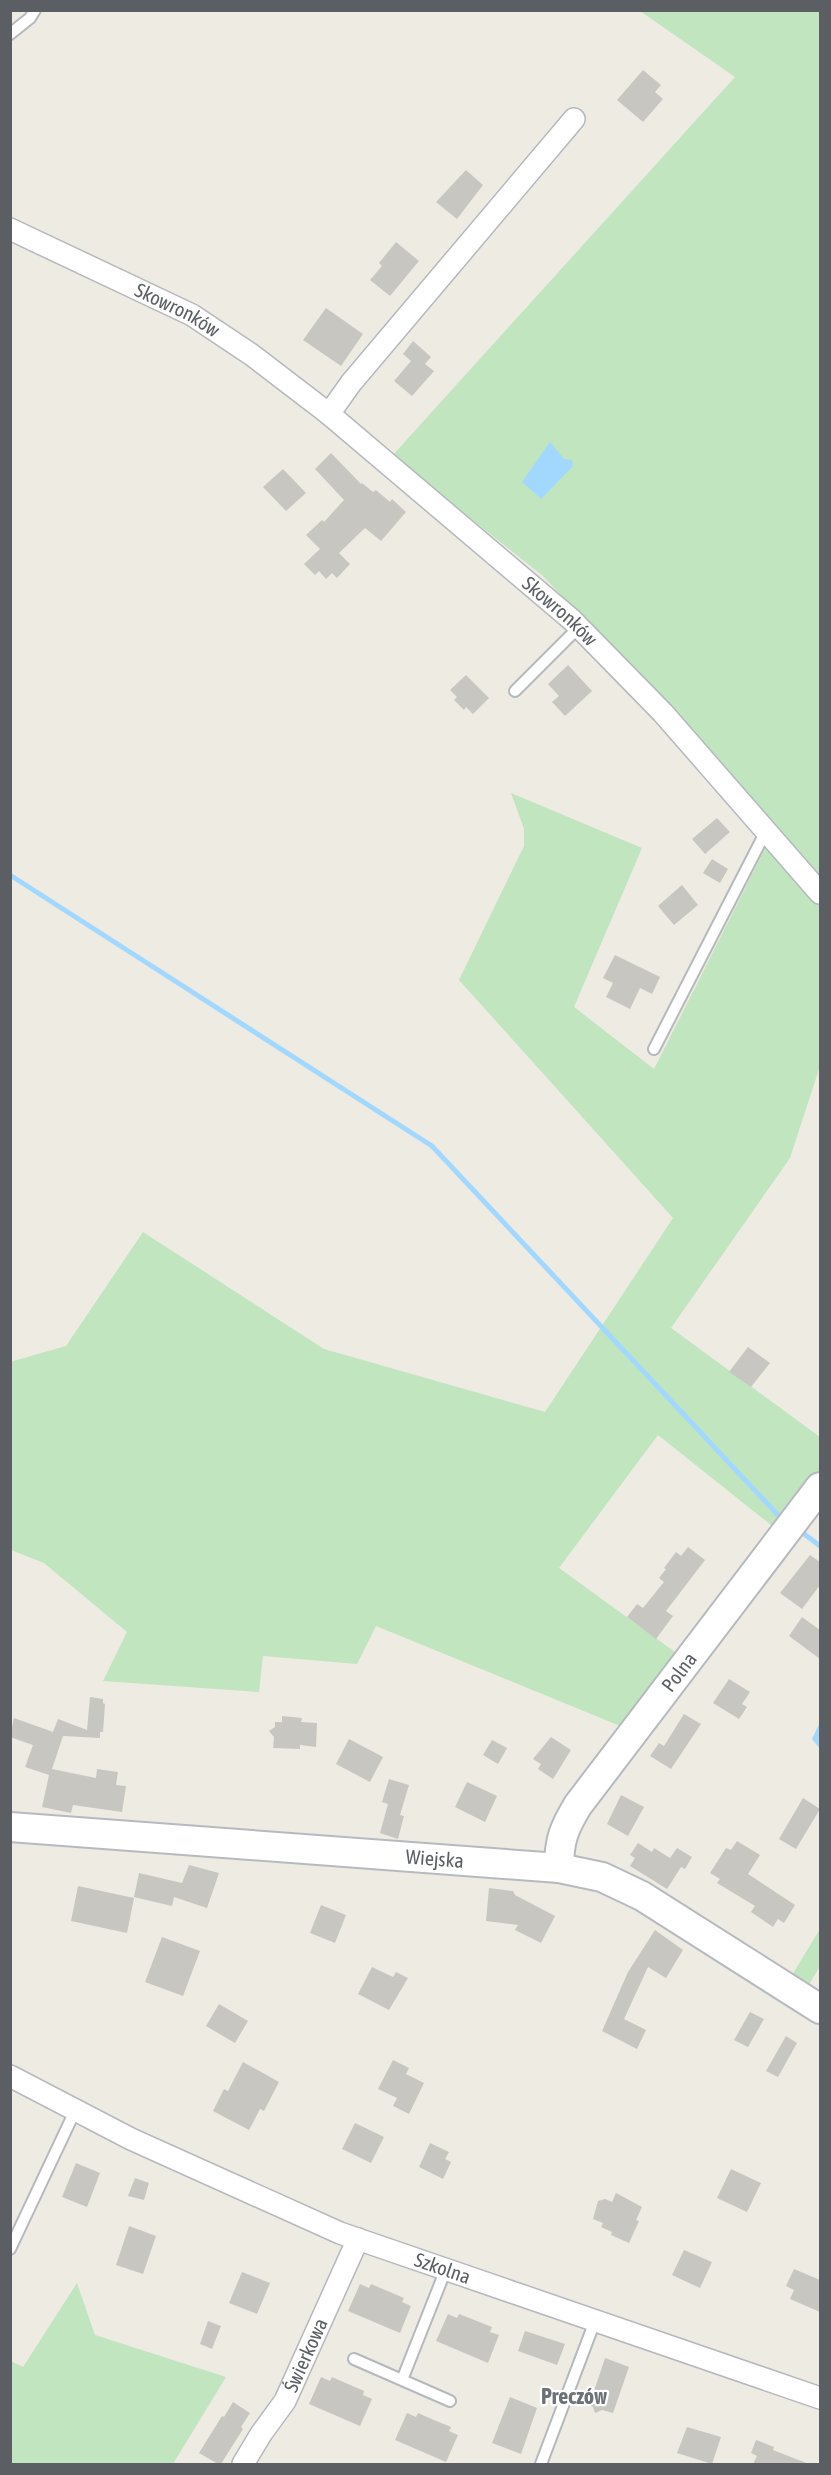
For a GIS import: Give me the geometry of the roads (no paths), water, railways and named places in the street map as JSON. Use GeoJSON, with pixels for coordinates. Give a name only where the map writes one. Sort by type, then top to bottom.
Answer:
{"type":"FeatureCollection","features":[{"type":"Feature","properties":{"kind":"street"},"geometry":{"type":"LineString","coordinates":[[329,414],[351,383],[574,119]]}},
{"type":"Feature","properties":{"kind":"street","name":"Skowronków"},"geometry":{"type":"LineString","coordinates":[[10,229],[192,315],[252,355],[329,414],[579,627],[663,713],[820,893]]}},
{"type":"Feature","properties":{"kind":"street","name":"Polna"},"geometry":{"type":"LineString","coordinates":[[559,1868],[563,1828],[578,1805],[820,1486]]}},
{"type":"Feature","properties":{"kind":"street","name":"Wiejska"},"geometry":{"type":"LineString","coordinates":[[10,1827],[559,1868],[602,1877],[642,1896],[820,2009]]}},
{"type":"Feature","properties":{"kind":"street","name":"Szkolna"},"geometry":{"type":"LineString","coordinates":[[10,2076],[220,2180],[358,2240],[820,2398]]}},
{"type":"Feature","properties":{"kind":"street","name":"Świerkowa"},"geometry":{"type":"LineString","coordinates":[[243,2464],[285,2401],[358,2240]]}},
{"type":"Feature","properties":{"kind":"lane"},"geometry":{"type":"LineString","coordinates":[[10,34],[30,18],[35,10]]}},
{"type":"Feature","properties":{"kind":"lane"},"geometry":{"type":"LineString","coordinates":[[515,691],[579,627]]}},
{"type":"Feature","properties":{"kind":"lane"},"geometry":{"type":"LineString","coordinates":[[654,1049],[766,831]]}},
{"type":"Feature","properties":{"kind":"lane"},"geometry":{"type":"LineString","coordinates":[[10,2248],[75,2110]]}},
{"type":"Feature","properties":{"kind":"lane"},"geometry":{"type":"LineString","coordinates":[[402,2380],[446,2269]]}},
{"type":"Feature","properties":{"kind":"lane"},"geometry":{"type":"LineString","coordinates":[[542,2464],[595,2321]]}},
{"type":"Feature","properties":{"kind":"lane"},"geometry":{"type":"LineString","coordinates":[[354,2359],[450,2401]]}},
{"type":"Feature","properties":{"kind":"water"},"geometry":{"type":"Polygon","coordinates":[[[550,442],[564,459],[572,460],[573,466],[541,499],[522,482],[550,442]]]}},
{"type":"Feature","properties":{"kind":"water"},"geometry":{"type":"Polygon","coordinates":[[[820,1722],[820,1749],[812,1739],[820,1722]]]}},
{"type":"Feature","properties":{"kind":"waterway"},"geometry":{"type":"LineString","coordinates":[[10,875],[432,1146],[778,1515]]}},
{"type":"Feature","properties":{"kind":"waterway"},"geometry":{"type":"LineString","coordinates":[[799,1530],[820,1546]]}},
{"type":"Feature","properties":{"kind":"district","name":"Preczów"},"geometry":{"type":"Point","coordinates":[574,2396]}}]}
